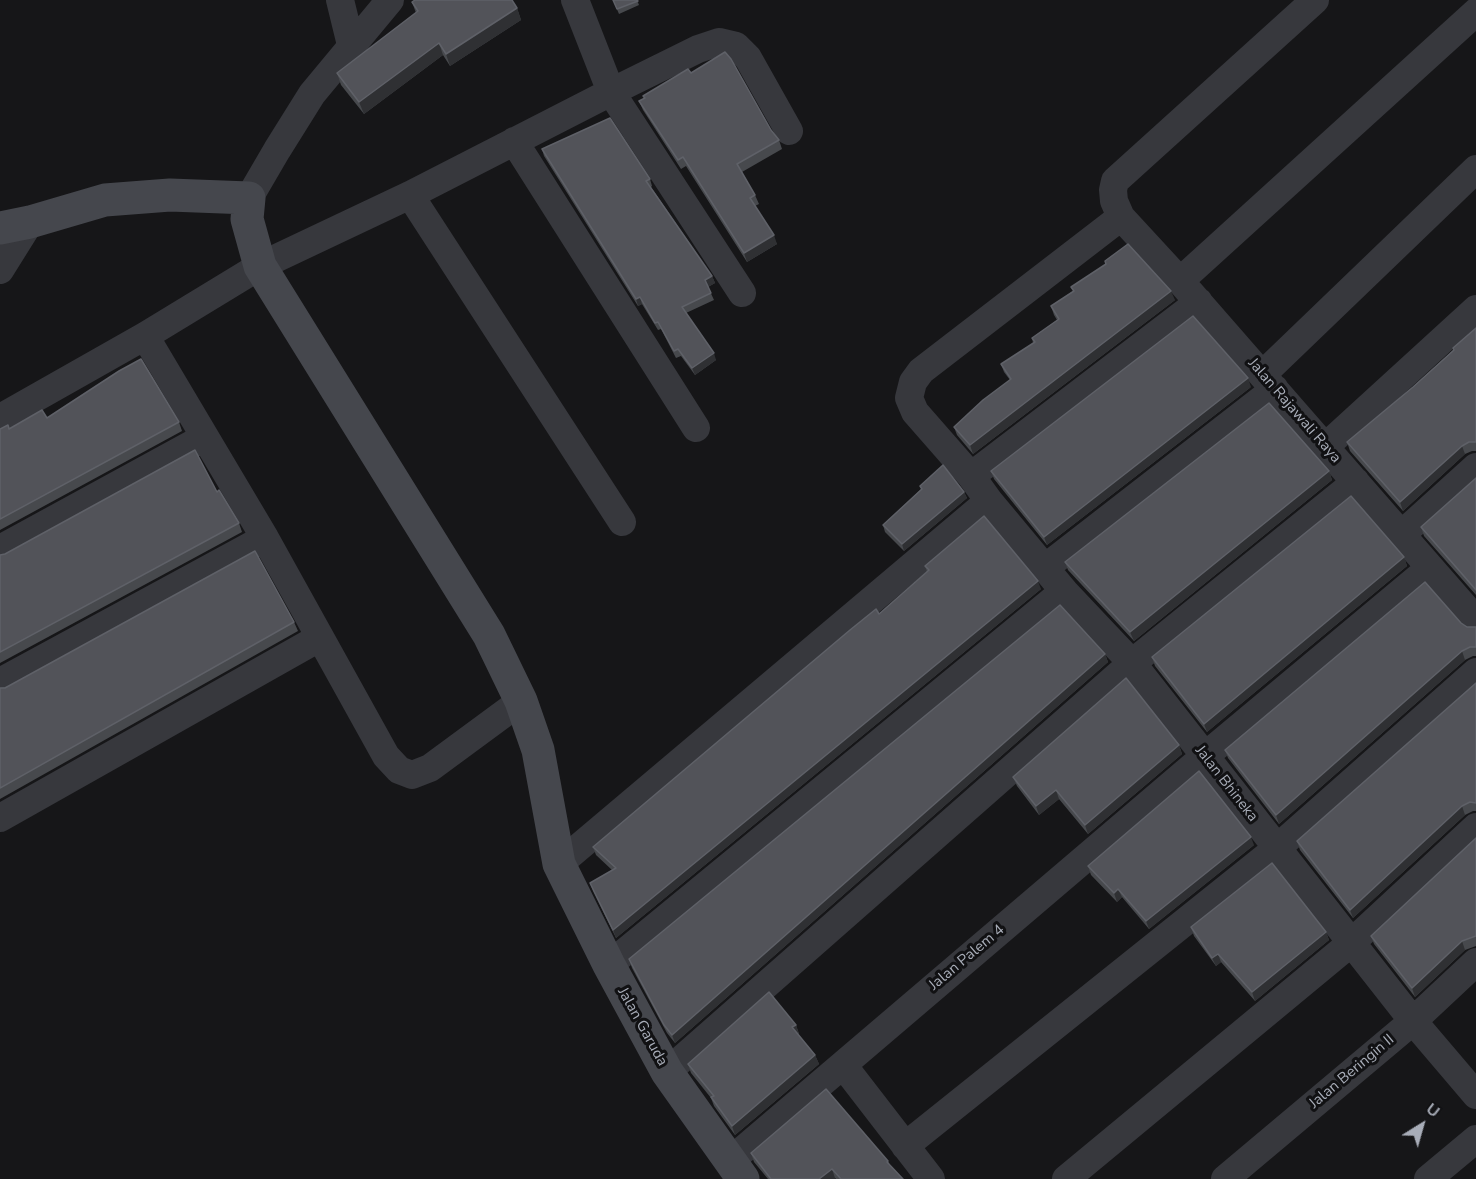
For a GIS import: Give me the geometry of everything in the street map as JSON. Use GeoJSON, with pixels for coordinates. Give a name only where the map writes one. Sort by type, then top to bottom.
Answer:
{"type":"FeatureCollection","features":[{"type":"Feature","properties":{"kind":"street"},"geometry":{"type":"LineString","coordinates":[[340,0],[351,45]]}},
{"type":"Feature","properties":{"kind":"street"},"geometry":{"type":"LineString","coordinates":[[0,270],[15,225],[105,200],[170,195],[249,198],[312,94],[390,0]]}},
{"type":"Feature","properties":{"kind":"street"},"geometry":{"type":"LineString","coordinates":[[1118,209],[1113,190],[1115,182],[1315,0]]}},
{"type":"Feature","properties":{"kind":"street"},"geometry":{"type":"LineString","coordinates":[[577,1],[611,92],[742,293]]}},
{"type":"Feature","properties":{"kind":"street"},"geometry":{"type":"LineString","coordinates":[[1180,281],[1476,12]]}},
{"type":"Feature","properties":{"kind":"street"},"geometry":{"type":"LineString","coordinates":[[0,418],[146,336],[260,266],[410,195],[698,49],[719,42],[736,46],[748,58],[789,131]]}},
{"type":"Feature","properties":{"kind":"street"},"geometry":{"type":"LineString","coordinates":[[514,141],[696,428]]}},
{"type":"Feature","properties":{"kind":"street"},"geometry":{"type":"LineString","coordinates":[[1046,567],[1268,382],[1476,169]]}},
{"type":"Feature","properties":{"kind":"street"},"geometry":{"type":"LineString","coordinates":[[410,195],[622,522]]}},
{"type":"Feature","properties":{"kind":"street","name":"Jalan Garuda"},"geometry":{"type":"LineString","coordinates":[[249,198],[247,219],[260,266],[489,635],[521,701],[538,750],[559,864],[609,965],[667,1072],[737,1170]]}},
{"type":"Feature","properties":{"kind":"street","name":"Jalan Rajawali Raya"},"geometry":{"type":"LineString","coordinates":[[1118,209],[1476,620]]}},
{"type":"Feature","properties":{"kind":"street","name":"Jalan Bhineka"},"geometry":{"type":"LineString","coordinates":[[1118,209],[921,371],[913,382],[909,398],[915,412],[971,476],[1064,591],[1132,663],[1276,849],[1413,1021],[1476,1095]]}},
{"type":"Feature","properties":{"kind":"street"},"geometry":{"type":"LineString","coordinates":[[971,476],[1199,302]]}},
{"type":"Feature","properties":{"kind":"street"},"geometry":{"type":"LineString","coordinates":[[1325,447],[1476,309]]}},
{"type":"Feature","properties":{"kind":"street"},"geometry":{"type":"LineString","coordinates":[[146,336],[265,538],[386,756],[399,770],[412,775],[430,768],[521,701]]}},
{"type":"Feature","properties":{"kind":"street"},"geometry":{"type":"LineString","coordinates":[[0,549],[205,437]]}},
{"type":"Feature","properties":{"kind":"street"},"geometry":{"type":"LineString","coordinates":[[1402,534],[1476,467]]}},
{"type":"Feature","properties":{"kind":"street"},"geometry":{"type":"LineString","coordinates":[[667,1072],[1132,663],[1356,482]]}},
{"type":"Feature","properties":{"kind":"street"},"geometry":{"type":"LineString","coordinates":[[559,864],[989,501]]}},
{"type":"Feature","properties":{"kind":"street"},"geometry":{"type":"LineString","coordinates":[[0,682],[265,538]]}},
{"type":"Feature","properties":{"kind":"street","name":"Jalan Palem 4"},"geometry":{"type":"LineString","coordinates":[[737,1170],[843,1065],[1204,756],[1430,568]]}},
{"type":"Feature","properties":{"kind":"street"},"geometry":{"type":"LineString","coordinates":[[609,965],[1064,591]]}},
{"type":"Feature","properties":{"kind":"street"},"geometry":{"type":"LineString","coordinates":[[0,818],[319,638]]}},
{"type":"Feature","properties":{"kind":"street"},"geometry":{"type":"LineString","coordinates":[[905,1146],[1276,849],[1476,672]]}},
{"type":"Feature","properties":{"kind":"street"},"geometry":{"type":"LineString","coordinates":[[1066,1179],[1351,943],[1476,827]]}},
{"type":"Feature","properties":{"kind":"street","name":"Jalan Beringin II"},"geometry":{"type":"LineString","coordinates":[[1225,1179],[1413,1021],[1476,962]]}},
{"type":"Feature","properties":{"kind":"street"},"geometry":{"type":"LineString","coordinates":[[843,1065],[931,1179]]}},
{"type":"Feature","properties":{"kind":"street"},"geometry":{"type":"LineString","coordinates":[[1428,1179],[1476,1138]]}},
{"type":"Feature","properties":{"kind":"building"},"geometry":{"type":"Polygon","coordinates":[[[415,0],[512,0],[517,8],[446,54],[439,43],[359,102],[337,73],[418,11],[412,2],[415,0]]]}},
{"type":"Feature","properties":{"kind":"building"},"geometry":{"type":"Polygon","coordinates":[[[613,0],[637,0],[638,1],[617,9],[613,0]]]}},
{"type":"Feature","properties":{"kind":"building"},"geometry":{"type":"Polygon","coordinates":[[[725,52],[779,140],[737,164],[755,195],[750,198],[774,235],[744,253],[683,157],[678,160],[639,101],[645,98],[643,96],[688,69],[691,73],[725,52]]]}},
{"type":"Feature","properties":{"kind":"building"},"geometry":{"type":"Polygon","coordinates":[[[610,118],[650,179],[646,181],[712,276],[705,280],[711,293],[682,307],[714,353],[692,368],[678,349],[674,351],[658,322],[655,323],[640,297],[636,299],[542,149],[610,118]]]}},
{"type":"Feature","properties":{"kind":"building"},"geometry":{"type":"Polygon","coordinates":[[[1128,244],[1171,291],[970,445],[954,427],[983,400],[1011,379],[1001,364],[1035,342],[1032,338],[1059,319],[1051,306],[1074,291],[1071,287],[1106,264],[1105,261],[1128,244]]]}},
{"type":"Feature","properties":{"kind":"building"},"geometry":{"type":"Polygon","coordinates":[[[1193,316],[1248,378],[1044,537],[991,471],[1193,316]]]}},
{"type":"Feature","properties":{"kind":"building"},"geometry":{"type":"Polygon","coordinates":[[[1476,328],[1476,442],[1469,442],[1462,446],[1400,502],[1347,442],[1413,387],[1476,328]]]}},
{"type":"Feature","properties":{"kind":"building"},"geometry":{"type":"Polygon","coordinates":[[[141,359],[179,422],[0,519],[0,429],[8,425],[9,429],[42,410],[47,418],[141,359]]]}},
{"type":"Feature","properties":{"kind":"building"},"geometry":{"type":"Polygon","coordinates":[[[1269,403],[1329,471],[1130,632],[1065,562],[1269,403]]]}},
{"type":"Feature","properties":{"kind":"building"},"geometry":{"type":"Polygon","coordinates":[[[195,450],[217,492],[219,490],[239,523],[0,652],[0,555],[195,450]]]}},
{"type":"Feature","properties":{"kind":"building"},"geometry":{"type":"Polygon","coordinates":[[[943,465],[964,492],[902,544],[883,525],[922,489],[920,486],[943,465]]]}},
{"type":"Feature","properties":{"kind":"building"},"geometry":{"type":"Polygon","coordinates":[[[1476,478],[1476,590],[1421,527],[1476,478]]]}},
{"type":"Feature","properties":{"kind":"building"},"geometry":{"type":"Polygon","coordinates":[[[1351,496],[1404,557],[1204,724],[1152,657],[1351,496]]]}},
{"type":"Feature","properties":{"kind":"building"},"geometry":{"type":"Polygon","coordinates":[[[984,516],[1038,581],[613,930],[590,883],[616,868],[593,847],[850,630],[876,609],[879,614],[929,570],[925,566],[984,516]]]}},
{"type":"Feature","properties":{"kind":"building"},"geometry":{"type":"Polygon","coordinates":[[[255,551],[294,622],[0,788],[0,688],[5,688],[255,551]]]}},
{"type":"Feature","properties":{"kind":"building"},"geometry":{"type":"Polygon","coordinates":[[[1425,582],[1461,623],[1467,627],[1476,627],[1476,647],[1462,651],[1276,815],[1225,750],[1425,582]]]}},
{"type":"Feature","properties":{"kind":"building"},"geometry":{"type":"Polygon","coordinates":[[[1060,605],[1105,654],[672,1035],[664,1025],[629,959],[1060,605]]]}},
{"type":"Feature","properties":{"kind":"building"},"geometry":{"type":"Polygon","coordinates":[[[1126,678],[1179,745],[1085,825],[1056,790],[1036,806],[1013,777],[1126,678]]]}},
{"type":"Feature","properties":{"kind":"building"},"geometry":{"type":"Polygon","coordinates":[[[1476,683],[1476,803],[1470,802],[1462,806],[1350,910],[1297,841],[1476,683]]]}},
{"type":"Feature","properties":{"kind":"building"},"geometry":{"type":"Polygon","coordinates":[[[1199,771],[1251,837],[1146,921],[1118,889],[1114,893],[1088,866],[1199,771]]]}},
{"type":"Feature","properties":{"kind":"building"},"geometry":{"type":"Polygon","coordinates":[[[1476,838],[1476,936],[1462,941],[1412,988],[1371,936],[1476,838]]]}},
{"type":"Feature","properties":{"kind":"building"},"geometry":{"type":"Polygon","coordinates":[[[1272,863],[1326,932],[1252,992],[1218,954],[1212,958],[1191,927],[1272,863]]]}},
{"type":"Feature","properties":{"kind":"building"},"geometry":{"type":"Polygon","coordinates":[[[769,992],[796,1025],[792,1027],[815,1055],[732,1126],[711,1097],[714,1096],[688,1064],[769,992]]]}},
{"type":"Feature","properties":{"kind":"building"},"geometry":{"type":"Polygon","coordinates":[[[826,1089],[903,1179],[841,1179],[832,1169],[819,1179],[771,1179],[751,1153],[826,1089]]]}}]}
